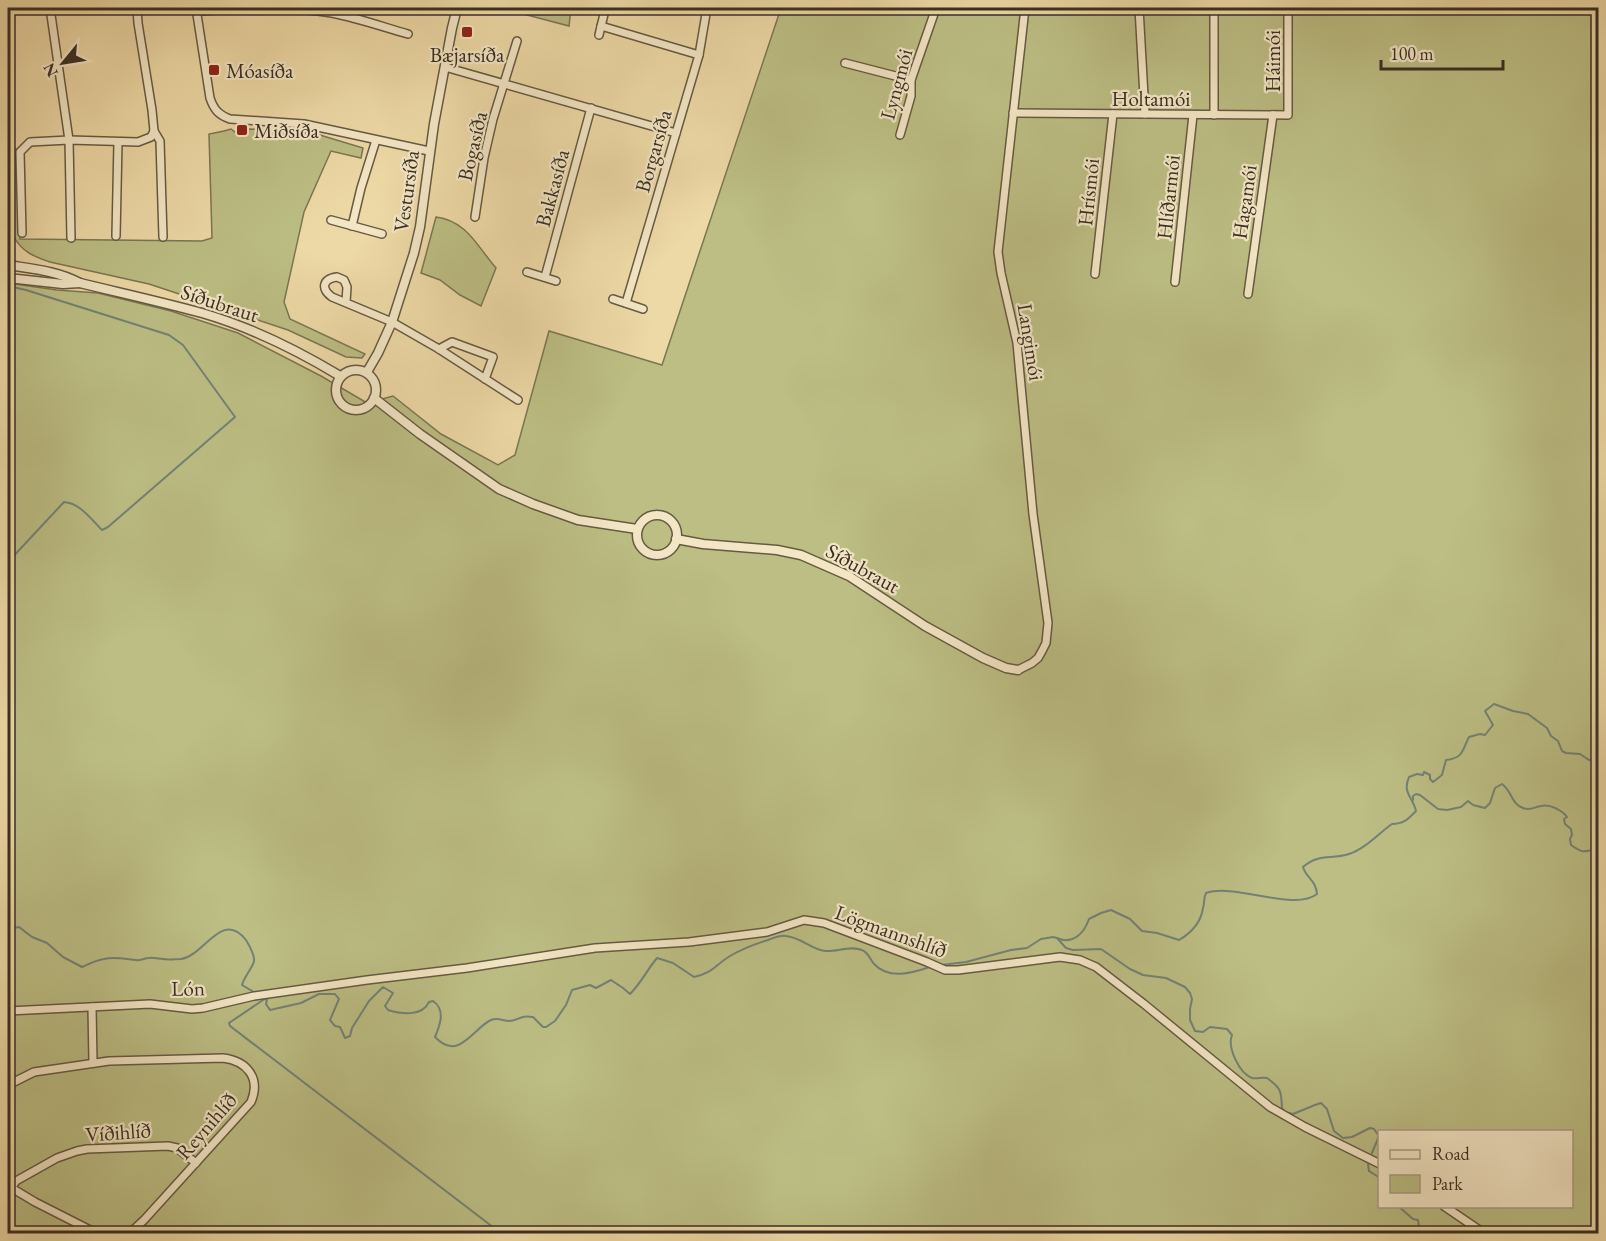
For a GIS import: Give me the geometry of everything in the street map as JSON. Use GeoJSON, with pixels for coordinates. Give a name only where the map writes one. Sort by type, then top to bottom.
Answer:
{"type":"FeatureCollection","features":[{"type":"Feature","properties":{"kind":"street"},"geometry":{"type":"LineString","coordinates":[[50,8],[69,140],[70,238]]}},
{"type":"Feature","properties":{"kind":"street"},"geometry":{"type":"LineString","coordinates":[[137,8],[153,110],[154,131],[160,141],[163,237]]}},
{"type":"Feature","properties":{"kind":"street","name":"Vestursíða"},"geometry":{"type":"LineString","coordinates":[[367,372],[392,322],[414,253],[420,227],[429,151],[457,8]]}},
{"type":"Feature","properties":{"kind":"street","name":"Borgarsíða"},"geometry":{"type":"LineString","coordinates":[[626,303],[699,55],[707,8]]}},
{"type":"Feature","properties":{"kind":"street","name":"Lyngmói"},"geometry":{"type":"LineString","coordinates":[[900,135],[911,96],[912,80],[936,8]]}},
{"type":"Feature","properties":{"kind":"street","name":"Langimói"},"geometry":{"type":"LineString","coordinates":[[1018,670],[1038,658],[1048,634],[1047,610],[1033,514],[1018,351],[998,252],[1025,8]]}},
{"type":"Feature","properties":{"kind":"street"},"geometry":{"type":"LineString","coordinates":[[1139,8],[1145,114]]}},
{"type":"Feature","properties":{"kind":"street"},"geometry":{"type":"LineString","coordinates":[[1214,8],[1214,115]]}},
{"type":"Feature","properties":{"kind":"street","name":"Háimói"},"geometry":{"type":"LineString","coordinates":[[1288,8],[1288,115]]}},
{"type":"Feature","properties":{"kind":"street"},"geometry":{"type":"LineString","coordinates":[[408,34],[347,16],[315,11],[196,9],[210,98],[212,105],[220,114],[230,119],[304,124],[429,151]]}},
{"type":"Feature","properties":{"kind":"street"},"geometry":{"type":"LineString","coordinates":[[598,35],[604,14]]}},
{"type":"Feature","properties":{"kind":"street"},"geometry":{"type":"LineString","coordinates":[[601,26],[699,55]]}},
{"type":"Feature","properties":{"kind":"street"},"geometry":{"type":"LineString","coordinates":[[505,84],[517,41]]}},
{"type":"Feature","properties":{"kind":"street"},"geometry":{"type":"LineString","coordinates":[[845,63],[912,80]]}},
{"type":"Feature","properties":{"kind":"street"},"geometry":{"type":"LineString","coordinates":[[445,67],[676,133]]}},
{"type":"Feature","properties":{"kind":"street","name":"Bogasíða"},"geometry":{"type":"LineString","coordinates":[[476,217],[484,158],[493,119],[505,84]]}},
{"type":"Feature","properties":{"kind":"street","name":"Bakkasíða"},"geometry":{"type":"LineString","coordinates":[[545,277],[591,108]]}},
{"type":"Feature","properties":{"kind":"street","name":"Holtamói"},"geometry":{"type":"LineString","coordinates":[[1014,113],[1288,115]]}},
{"type":"Feature","properties":{"kind":"street","name":"Hrísmói"},"geometry":{"type":"LineString","coordinates":[[1095,274],[1113,114]]}},
{"type":"Feature","properties":{"kind":"street","name":"Hlíðarmói"},"geometry":{"type":"LineString","coordinates":[[1175,282],[1193,115]]}},
{"type":"Feature","properties":{"kind":"street","name":"Hagamói"},"geometry":{"type":"LineString","coordinates":[[1248,294],[1273,115]]}},
{"type":"Feature","properties":{"kind":"street"},"geometry":{"type":"LineString","coordinates":[[22,232],[20,152],[30,142],[69,140],[138,142],[151,137],[154,131]]}},
{"type":"Feature","properties":{"kind":"street"},"geometry":{"type":"LineString","coordinates":[[352,226],[376,140]]}},
{"type":"Feature","properties":{"kind":"street"},"geometry":{"type":"LineString","coordinates":[[116,236],[118,142]]}},
{"type":"Feature","properties":{"kind":"street"},"geometry":{"type":"LineString","coordinates":[[332,220],[382,234]]}},
{"type":"Feature","properties":{"kind":"street","name":"Síðubraut"},"geometry":{"type":"LineString","coordinates":[[8,265],[66,275],[80,283],[203,313],[259,333],[340,376]]}},
{"type":"Feature","properties":{"kind":"street"},"geometry":{"type":"LineString","coordinates":[[527,272],[556,281]]}},
{"type":"Feature","properties":{"kind":"street","name":"Síðubraut"},"geometry":{"type":"LineString","coordinates":[[8,278],[63,284],[80,283]]}},
{"type":"Feature","properties":{"kind":"street"},"geometry":{"type":"LineString","coordinates":[[613,299],[643,309]]}},
{"type":"Feature","properties":{"kind":"street"},"geometry":{"type":"LineString","coordinates":[[346,302],[392,322],[518,400]]}},
{"type":"Feature","properties":{"kind":"street"},"geometry":{"type":"LineString","coordinates":[[439,349],[452,342],[493,357],[485,379]]}},
{"type":"Feature","properties":{"kind":"street"},"geometry":{"type":"LineString","coordinates":[[354,369],[367,372],[375,383],[376,393],[371,404],[360,410],[342,405],[335,388],[340,376],[354,369]]}},
{"type":"Feature","properties":{"kind":"street"},"geometry":{"type":"LineString","coordinates":[[374,398],[420,434],[499,489],[578,520],[637,529]]}},
{"type":"Feature","properties":{"kind":"street"},"geometry":{"type":"LineString","coordinates":[[662,515],[674,524],[676,539],[671,549],[665,553],[651,555],[640,546],[637,540],[637,529],[646,517],[662,515]]}},
{"type":"Feature","properties":{"kind":"street","name":"Síðubraut"},"geometry":{"type":"LineString","coordinates":[[676,539],[704,544],[777,550],[801,555],[849,576],[925,626],[974,654],[1006,668],[1018,670]]}},
{"type":"Feature","properties":{"kind":"street","name":"Lögmannshlíð"},"geometry":{"type":"LineString","coordinates":[[367,980],[466,968],[595,948],[688,942],[767,932],[804,920],[824,923],[945,970],[1060,957],[1080,960],[1096,967],[1125,989],[1270,1107],[1378,1163]]}},
{"type":"Feature","properties":{"kind":"street","name":"Lón"},"geometry":{"type":"LineString","coordinates":[[8,1011],[150,1004],[192,1009],[263,994],[367,980]]}},
{"type":"Feature","properties":{"kind":"street"},"geometry":{"type":"LineString","coordinates":[[92,1007],[93,1063]]}},
{"type":"Feature","properties":{"kind":"street","name":"Reynihlíð"},"geometry":{"type":"LineString","coordinates":[[8,1086],[34,1072],[121,1060],[223,1058],[234,1059],[246,1067],[252,1076],[254,1087],[251,1102],[129,1233]]}},
{"type":"Feature","properties":{"kind":"street","name":"Víðihlíð"},"geometry":{"type":"LineString","coordinates":[[9,1187],[57,1158],[77,1150],[168,1146],[177,1148],[196,1163]]}},
{"type":"Feature","properties":{"kind":"street"},"geometry":{"type":"LineString","coordinates":[[9,1187],[98,1233]]}},
{"type":"Feature","properties":{"kind":"street"},"geometry":{"type":"LineString","coordinates":[[1447,1208],[1485,1233]]}},
{"type":"Feature","properties":{"kind":"green space"},"geometry":{"type":"Polygon","coordinates":[[[500,8],[571,8],[569,26],[500,8]]]}},
{"type":"Feature","properties":{"kind":"green space"},"geometry":{"type":"Polygon","coordinates":[[[781,8],[1598,8],[1598,1233],[8,1234],[8,283],[98,293],[171,311],[238,333],[367,403],[393,396],[441,434],[498,465],[515,455],[549,331],[662,365],[781,8]]]}},
{"type":"Feature","properties":{"kind":"green space"},"geometry":{"type":"Polygon","coordinates":[[[231,129],[245,133],[248,129],[320,135],[363,148],[361,158],[331,151],[304,212],[284,302],[290,319],[365,354],[362,358],[346,357],[288,330],[149,284],[44,260],[25,250],[14,237],[9,150],[16,149],[20,239],[202,241],[212,238],[209,134],[231,129]]]}},
{"type":"Feature","properties":{"kind":"green space"},"geometry":{"type":"Polygon","coordinates":[[[436,217],[447,219],[464,229],[496,268],[481,306],[460,295],[440,280],[421,273],[436,217]]]}},
{"type":"Feature","properties":{"kind":"waterway"},"geometry":{"type":"LineString","coordinates":[[8,286],[169,335],[183,345],[235,417],[108,527],[102,530],[80,508],[64,502],[8,562]]}},
{"type":"Feature","properties":{"kind":"waterway"},"geometry":{"type":"LineString","coordinates":[[1057,938],[1068,940],[1077,937],[1089,919],[1111,910],[1130,919],[1142,931],[1179,940],[1188,934],[1198,922],[1206,893],[1233,891],[1294,900],[1307,899],[1317,894],[1315,885],[1303,867],[1314,860],[1355,852],[1392,824],[1408,819],[1416,811],[1407,791],[1409,777],[1417,774],[1423,775],[1424,772],[1430,775],[1433,782],[1442,775],[1446,760],[1459,755],[1469,737],[1485,735],[1493,725],[1485,711],[1494,704],[1528,714],[1547,728],[1551,736],[1558,741],[1562,751],[1566,753],[1580,754],[1589,760],[1592,760],[1598,753]]}},
{"type":"Feature","properties":{"kind":"waterway"},"geometry":{"type":"LineString","coordinates":[[1413,800],[1416,794],[1438,809],[1461,807],[1468,801],[1485,808],[1490,803],[1495,788],[1502,784],[1523,808],[1548,806],[1565,814],[1567,817],[1564,819],[1565,824],[1571,829],[1571,845],[1583,851],[1598,850]]}},
{"type":"Feature","properties":{"kind":"waterway"},"geometry":{"type":"LineString","coordinates":[[8,929],[19,927],[82,967],[98,960],[112,958],[181,959],[229,929],[237,932],[246,940],[252,950],[254,961],[242,985],[257,994]]}},
{"type":"Feature","properties":{"kind":"waterway"},"geometry":{"type":"LineString","coordinates":[[261,998],[267,1000],[266,1004],[270,1010],[301,1003],[319,994],[335,994],[339,999],[330,1020],[335,1026],[340,1027],[345,1038],[350,1036],[352,1028],[369,1001],[383,987],[393,993],[385,1006],[388,1010],[411,1013],[421,1010],[433,1001],[441,1013],[435,1037],[451,1046],[465,1041],[484,1024],[494,1019],[513,1021],[533,1017],[543,1027],[546,1027],[555,1021],[566,1005],[572,990],[590,985],[596,988],[611,980],[630,994],[657,958],[673,963],[694,977],[710,971],[739,951],[779,936],[791,937],[825,951],[853,948],[862,950],[880,969],[894,974],[930,967]]}},
{"type":"Feature","properties":{"kind":"waterway"},"geometry":{"type":"LineString","coordinates":[[941,965],[966,962],[1027,948],[1041,939],[1053,937],[1057,938],[1066,948],[1073,950],[1101,949],[1143,975],[1166,978],[1185,987],[1192,999],[1190,1020],[1195,1031],[1203,1032],[1210,1027],[1227,1029],[1232,1035],[1231,1046],[1235,1059],[1243,1071],[1252,1078],[1267,1078],[1276,1085],[1280,1091],[1282,1108],[1285,1112],[1293,1114],[1321,1103],[1327,1109],[1334,1131],[1343,1138],[1352,1137],[1370,1128],[1378,1135]]}},
{"type":"Feature","properties":{"kind":"waterway"},"geometry":{"type":"LineString","coordinates":[[263,1000],[229,1023],[230,1026],[502,1234]]}},
{"type":"Feature","properties":{"kind":"waterway"},"geometry":{"type":"LineString","coordinates":[[1372,1153],[1378,1138]]}},
{"type":"Feature","properties":{"kind":"waterway"},"geometry":{"type":"LineString","coordinates":[[1368,1164],[1369,1171],[1378,1177]]}},
{"type":"Feature","properties":{"kind":"waterway"},"geometry":{"type":"LineString","coordinates":[[1400,1208],[1413,1219],[1418,1220],[1420,1234]]}},
{"type":"Feature","properties":{"kind":"place","name":"Bæjarsíða"},"geometry":{"type":"Point","coordinates":[467,32]}},
{"type":"Feature","properties":{"kind":"place","name":"Móasíða"},"geometry":{"type":"Point","coordinates":[214,70]}},
{"type":"Feature","properties":{"kind":"place","name":"Miðsíða"},"geometry":{"type":"Point","coordinates":[242,130]}}]}
